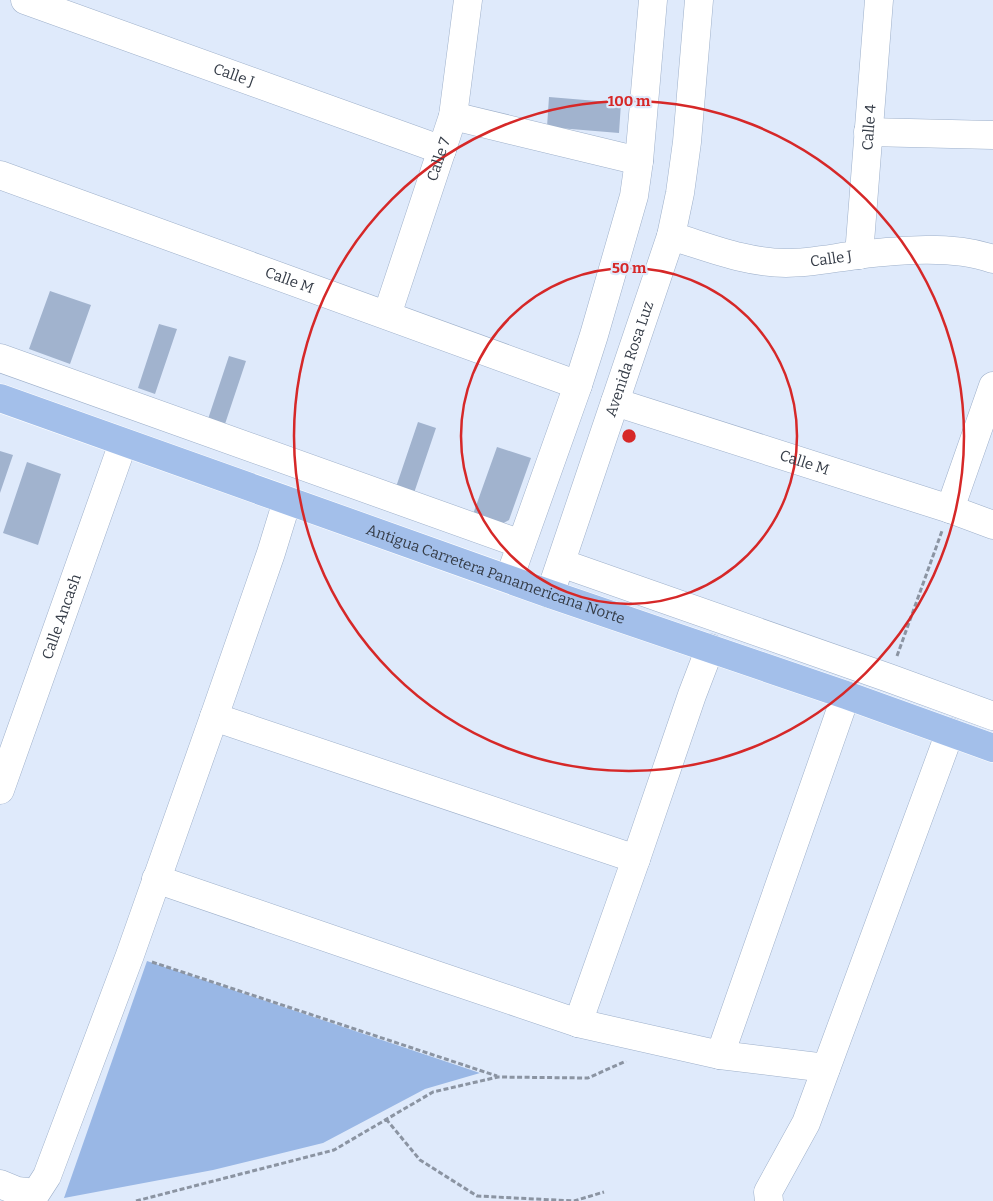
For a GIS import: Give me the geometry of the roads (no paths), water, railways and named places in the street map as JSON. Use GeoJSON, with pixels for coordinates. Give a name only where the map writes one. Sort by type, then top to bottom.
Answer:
{"type":"FeatureCollection","features":[{"type":"Feature","properties":{"kind":"main road","name":"Antigua Carretera Panamericana Norte"},"geometry":{"type":"LineString","coordinates":[[0,398],[550,594],[846,695],[993,748]]}},
{"type":"Feature","properties":{"kind":"street","name":"Calle J"},"geometry":{"type":"LineString","coordinates":[[25,0],[442,150]]}},
{"type":"Feature","properties":{"kind":"street","name":"Calle 7"},"geometry":{"type":"LineString","coordinates":[[387,315],[453,116],[468,0]]}},
{"type":"Feature","properties":{"kind":"street"},"geometry":{"type":"LineString","coordinates":[[509,579],[578,385],[634,196],[639,161],[653,0]]}},
{"type":"Feature","properties":{"kind":"street","name":"Avenida Rosa Luz"},"geometry":{"type":"LineString","coordinates":[[550,594],[671,236],[680,193],[687,142],[699,0]]}},
{"type":"Feature","properties":{"kind":"street","name":"Calle 4"},"geometry":{"type":"LineString","coordinates":[[858,255],[879,0]]}},
{"type":"Feature","properties":{"kind":"street"},"geometry":{"type":"LineString","coordinates":[[453,116],[639,161]]}},
{"type":"Feature","properties":{"kind":"street"},"geometry":{"type":"LineString","coordinates":[[868,132],[993,135]]}},
{"type":"Feature","properties":{"kind":"street","name":"Calle M"},"geometry":{"type":"LineString","coordinates":[[0,175],[578,385]]}},
{"type":"Feature","properties":{"kind":"street","name":"Calle J"},"geometry":{"type":"LineString","coordinates":[[671,236],[760,261],[785,263],[810,262],[858,255],[933,250],[972,253],[993,259]]}},
{"type":"Feature","properties":{"kind":"street"},"geometry":{"type":"LineString","coordinates":[[0,358],[522,544]]}},
{"type":"Feature","properties":{"kind":"street"},"geometry":{"type":"LineString","coordinates":[[950,509],[993,386]]}},
{"type":"Feature","properties":{"kind":"street","name":"Calle M"},"geometry":{"type":"LineString","coordinates":[[615,402],[950,509],[993,525]]}},
{"type":"Feature","properties":{"kind":"street","name":"Calle Ancash"},"geometry":{"type":"LineString","coordinates":[[0,790],[123,443]]}},
{"type":"Feature","properties":{"kind":"street"},"geometry":{"type":"LineString","coordinates":[[0,1184],[17,1191],[36,1193],[47,1176],[130,955],[271,553],[287,501]]}},
{"type":"Feature","properties":{"kind":"street"},"geometry":{"type":"LineString","coordinates":[[561,563],[993,716]]}},
{"type":"Feature","properties":{"kind":"street"},"geometry":{"type":"LineString","coordinates":[[578,1023],[710,648]]}},
{"type":"Feature","properties":{"kind":"street"},"geometry":{"type":"LineString","coordinates":[[720,1055],[846,695]]}},
{"type":"Feature","properties":{"kind":"street"},"geometry":{"type":"LineString","coordinates":[[214,717],[636,859]]}},
{"type":"Feature","properties":{"kind":"street"},"geometry":{"type":"LineString","coordinates":[[768,1201],[768,1192],[806,1123],[950,732]]}},
{"type":"Feature","properties":{"kind":"street"},"geometry":{"type":"LineString","coordinates":[[156,879],[578,1023],[720,1055],[826,1068]]}}]}
